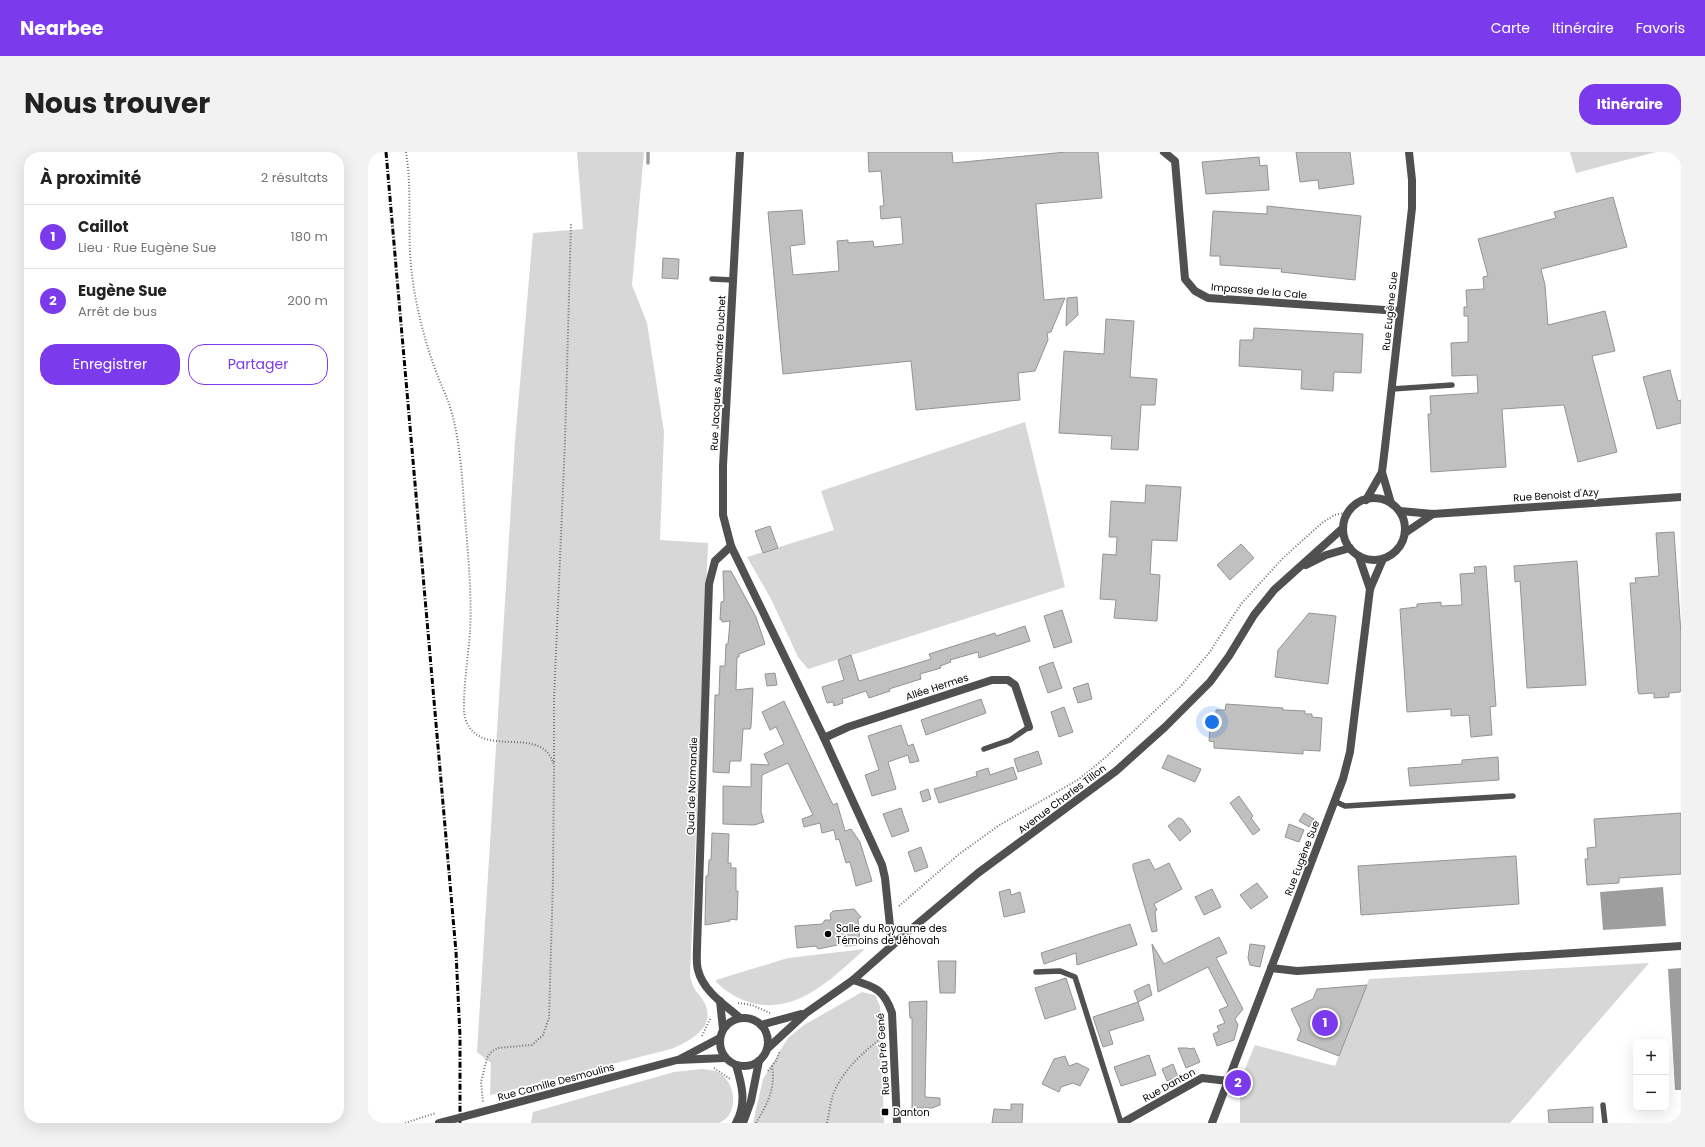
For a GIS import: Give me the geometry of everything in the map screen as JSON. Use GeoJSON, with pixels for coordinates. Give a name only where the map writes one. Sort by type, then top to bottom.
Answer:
{"type":"FeatureCollection","features":[{"type":"Feature","properties":{"kind":"street","name":"Impasse de la Cale"},"geometry":{"type":"LineString","coordinates":[[1164,152],[1175,160],[1185,279],[1195,291],[1208,298],[1400,311]]}},
{"type":"Feature","properties":{"kind":"street","name":"Rue Eugène Sue"},"geometry":{"type":"LineString","coordinates":[[1366,500],[1382,472],[1412,208],[1412,180],[1409,152]]}},
{"type":"Feature","properties":{"kind":"street","name":"Rue Jacques Alexandre Duchet"},"geometry":{"type":"LineString","coordinates":[[740,153],[722,494],[723,515],[731,546],[824,738],[882,865],[885,878],[888,920],[892,945]]}},
{"type":"Feature","properties":{"kind":"street","name":"Rue Eugène Sue"},"geometry":{"type":"LineString","coordinates":[[1382,472],[1391,503]]}},
{"type":"Feature","properties":{"kind":"street","name":"Rue Benoist d'Azy"},"geometry":{"type":"LineString","coordinates":[[1400,511],[1433,514],[1681,497]]}},
{"type":"Feature","properties":{"kind":"street"},"geometry":{"type":"LineString","coordinates":[[1379,499],[1391,503],[1400,511],[1405,526],[1405,533],[1398,550],[1383,559],[1374,561],[1359,557],[1350,548],[1344,535],[1343,528],[1348,512],[1354,506],[1366,500],[1379,499]]}},
{"type":"Feature","properties":{"kind":"street"},"geometry":{"type":"LineString","coordinates":[[1405,533],[1433,514]]}},
{"type":"Feature","properties":{"kind":"street","name":"Avenue Charles Tillon"},"geometry":{"type":"LineString","coordinates":[[767,1049],[806,1013],[853,980],[892,945],[978,873],[1138,753],[1210,682],[1229,656],[1254,615],[1274,590],[1343,528]]}},
{"type":"Feature","properties":{"kind":"street","name":"Quai de Normandie"},"geometry":{"type":"LineString","coordinates":[[731,546],[715,561],[709,584],[697,946],[698,969],[705,985],[720,1001],[740,1018]]}},
{"type":"Feature","properties":{"kind":"street","name":"Avenue Charles Tillon"},"geometry":{"type":"LineString","coordinates":[[1298,569],[1326,555],[1350,548]]}},
{"type":"Feature","properties":{"kind":"street","name":"Rue Eugène Sue"},"geometry":{"type":"LineString","coordinates":[[1359,557],[1370,589]]}},
{"type":"Feature","properties":{"kind":"street","name":"Rue Eugène Sue"},"geometry":{"type":"LineString","coordinates":[[1212,1123],[1334,801],[1350,752],[1370,589],[1383,559]]}},
{"type":"Feature","properties":{"kind":"street","name":"Allée Hermes"},"geometry":{"type":"LineString","coordinates":[[824,738],[848,727],[992,680],[1008,680],[1015,685],[1029,727]]}},
{"type":"Feature","properties":{"kind":"street"},"geometry":{"type":"LineString","coordinates":[[1271,968],[1297,970],[1681,946]]}},
{"type":"Feature","properties":{"kind":"street","name":"Rue du Pré Gené"},"geometry":{"type":"LineString","coordinates":[[853,980],[881,991],[892,1013],[897,1123]]}},
{"type":"Feature","properties":{"kind":"street"},"geometry":{"type":"LineString","coordinates":[[720,1001],[723,1029],[720,1038],[720,1045],[725,1058],[736,1065],[744,1066],[759,1061]]}},
{"type":"Feature","properties":{"kind":"street","name":"Avenue Charles Tillon"},"geometry":{"type":"LineString","coordinates":[[761,1025],[806,1013]]}},
{"type":"Feature","properties":{"kind":"street"},"geometry":{"type":"LineString","coordinates":[[723,1029],[728,1024],[740,1018],[751,1019],[761,1025],[767,1036],[767,1049],[759,1061],[751,1101],[743,1123]]}},
{"type":"Feature","properties":{"kind":"street","name":"Rue Camille Desmoulins"},"geometry":{"type":"LineString","coordinates":[[439,1123],[677,1060],[720,1038]]}},
{"type":"Feature","properties":{"kind":"street","name":"Rue Camille Desmoulins"},"geometry":{"type":"LineString","coordinates":[[677,1060],[725,1058]]}},
{"type":"Feature","properties":{"kind":"street"},"geometry":{"type":"LineString","coordinates":[[736,1065],[743,1096],[742,1108],[736,1123]]}},
{"type":"Feature","properties":{"kind":"street","name":"Rue Danton"},"geometry":{"type":"LineString","coordinates":[[1122,1123],[1202,1078],[1228,1081]]}},
{"type":"Feature","properties":{"kind":"lane"},"geometry":{"type":"LineString","coordinates":[[712,279],[733,280]]}},
{"type":"Feature","properties":{"kind":"lane"},"geometry":{"type":"LineString","coordinates":[[1392,389],[1452,385]]}},
{"type":"Feature","properties":{"kind":"lane"},"geometry":{"type":"LineString","coordinates":[[984,749],[1010,740],[1029,727]]}},
{"type":"Feature","properties":{"kind":"lane"},"geometry":{"type":"LineString","coordinates":[[1334,801],[1345,806],[1512,796]]}},
{"type":"Feature","properties":{"kind":"lane"},"geometry":{"type":"LineString","coordinates":[[1036,972],[1060,971],[1074,977],[1122,1123]]}},
{"type":"Feature","properties":{"kind":"lane"},"geometry":{"type":"LineString","coordinates":[[1603,1105],[1605,1123]]}},
{"type":"Feature","properties":{"kind":"path"},"geometry":{"type":"LineString","coordinates":[[406,152],[412,281],[426,341],[451,410],[460,459],[470,588],[470,624],[465,716],[472,732],[482,738],[491,741],[536,745],[545,750],[551,757],[554,765]]}},
{"type":"Feature","properties":{"kind":"path"},"geometry":{"type":"LineString","coordinates":[[484,1109],[481,1082],[487,1058],[492,1051],[498,1048],[532,1045],[543,1035],[549,1018],[553,879],[554,699],[565,441],[571,224]]}},
{"type":"Feature","properties":{"kind":"path"},"geometry":{"type":"LineString","coordinates":[[888,920],[899,905],[958,855],[998,826],[1078,779],[1106,757],[1180,687],[1209,653],[1241,604],[1283,558],[1323,522],[1335,515],[1348,512]]}},
{"type":"Feature","properties":{"kind":"path"},"geometry":{"type":"LineString","coordinates":[[827,1123],[833,1094],[841,1080],[859,1057],[893,1030]]}},
{"type":"Feature","properties":{"kind":"path"},"geometry":{"type":"LineString","coordinates":[[756,1123],[770,1095],[774,1078],[772,1066]]}},
{"type":"Feature","properties":{"kind":"path"},"geometry":{"type":"LineString","coordinates":[[405,1123],[431,1114]]}},
{"type":"Feature","properties":{"kind":"shaded area"},"geometry":{"type":"Polygon","coordinates":[[[577,152],[644,152],[632,285],[647,323],[664,432],[660,540],[708,543],[690,976],[692,984],[703,1000],[708,1017],[702,1030],[684,1043],[671,1049],[490,1095],[491,1063],[477,1052],[515,441],[533,233],[583,229],[577,152]]]}},
{"type":"Feature","properties":{"kind":"shaded area"},"geometry":{"type":"Polygon","coordinates":[[[1570,152],[1656,152],[1576,173],[1570,152]]]}},
{"type":"Feature","properties":{"kind":"shaded area"},"geometry":{"type":"Polygon","coordinates":[[[1025,422],[1065,587],[808,669],[798,657],[771,599],[747,557],[834,530],[821,491],[1025,422]]]}},
{"type":"Feature","properties":{"kind":"shaded area"},"geometry":{"type":"Polygon","coordinates":[[[1663,887],[1666,926],[1603,930],[1600,892],[1663,887]]]}},
{"type":"Feature","properties":{"kind":"shaded area"},"geometry":{"type":"Polygon","coordinates":[[[865,949],[841,971],[814,991],[785,1003],[769,1005],[752,1003],[732,995],[716,982],[716,980],[788,958],[865,949]]]}},
{"type":"Feature","properties":{"kind":"shaded area"},"geometry":{"type":"Polygon","coordinates":[[[1649,963],[1510,1123],[1240,1123],[1240,1081],[1255,1045],[1335,1066],[1369,979],[1649,963]]]}},
{"type":"Feature","properties":{"kind":"shaded area"},"geometry":{"type":"Polygon","coordinates":[[[1681,968],[1681,1090],[1675,1090],[1668,969],[1681,968]]]}},
{"type":"Feature","properties":{"kind":"shaded area"},"geometry":{"type":"Polygon","coordinates":[[[862,992],[875,995],[880,1006],[884,1123],[753,1123],[763,1079],[788,1038],[804,1025],[862,992]]]}},
{"type":"Feature","properties":{"kind":"shaded area"},"geometry":{"type":"Polygon","coordinates":[[[702,1069],[718,1072],[727,1080],[732,1091],[732,1109],[729,1115],[719,1123],[531,1123],[533,1112],[674,1072],[702,1069]]]}},
{"type":"Feature","properties":{"kind":"building"},"geometry":{"type":"Polygon","coordinates":[[[868,152],[952,152],[953,163],[1066,152],[1098,152],[1102,198],[1036,204],[1044,300],[1065,298],[1051,332],[1047,333],[1048,340],[1035,371],[1018,373],[1020,400],[916,410],[911,361],[783,374],[768,212],[802,210],[805,244],[790,246],[793,275],[839,271],[837,241],[848,240],[848,243],[873,241],[874,247],[903,244],[901,217],[881,219],[880,206],[884,206],[881,171],[869,172],[868,152]]]}},
{"type":"Feature","properties":{"kind":"building"},"geometry":{"type":"Polygon","coordinates":[[[1296,152],[1350,152],[1354,184],[1319,189],[1318,180],[1300,182],[1296,152]]]}},
{"type":"Feature","properties":{"kind":"building"},"geometry":{"type":"Polygon","coordinates":[[[1259,157],[1260,166],[1267,165],[1269,190],[1206,194],[1202,162],[1259,157]]]}},
{"type":"Feature","properties":{"kind":"building"},"geometry":{"type":"Polygon","coordinates":[[[1613,197],[1627,247],[1541,269],[1545,285],[1548,325],[1605,311],[1615,351],[1592,356],[1617,452],[1578,462],[1564,405],[1502,409],[1506,467],[1431,472],[1428,414],[1431,414],[1430,396],[1478,393],[1477,375],[1452,376],[1451,343],[1468,342],[1468,316],[1464,316],[1464,307],[1467,307],[1466,290],[1484,289],[1483,277],[1488,276],[1478,239],[1556,218],[1554,212],[1613,197]]]}},
{"type":"Feature","properties":{"kind":"building"},"geometry":{"type":"Polygon","coordinates":[[[1267,206],[1361,216],[1355,280],[1281,272],[1282,269],[1220,265],[1220,256],[1210,256],[1213,211],[1267,214],[1267,206]]]}},
{"type":"Feature","properties":{"kind":"building"},"geometry":{"type":"Polygon","coordinates":[[[663,258],[679,259],[678,279],[662,278],[663,258]]]}},
{"type":"Feature","properties":{"kind":"building"},"geometry":{"type":"Polygon","coordinates":[[[1077,297],[1078,315],[1066,326],[1067,298],[1077,297]]]}},
{"type":"Feature","properties":{"kind":"building"},"geometry":{"type":"Polygon","coordinates":[[[1106,319],[1134,321],[1130,377],[1157,379],[1155,405],[1141,405],[1138,450],[1111,449],[1112,436],[1059,433],[1064,351],[1104,354],[1106,319]]]}},
{"type":"Feature","properties":{"kind":"building"},"geometry":{"type":"Polygon","coordinates":[[[1254,328],[1363,334],[1361,373],[1334,372],[1333,391],[1301,389],[1302,370],[1239,366],[1240,340],[1253,340],[1254,328]]]}},
{"type":"Feature","properties":{"kind":"building"},"geometry":{"type":"Polygon","coordinates":[[[1670,370],[1678,401],[1681,400],[1681,423],[1657,429],[1643,377],[1670,370]]]}},
{"type":"Feature","properties":{"kind":"building"},"geometry":{"type":"Polygon","coordinates":[[[1146,485],[1181,487],[1177,541],[1152,540],[1150,574],[1160,575],[1157,621],[1114,618],[1116,600],[1100,599],[1103,554],[1116,555],[1117,537],[1109,537],[1111,501],[1145,503],[1146,485]]]}},
{"type":"Feature","properties":{"kind":"building"},"geometry":{"type":"Polygon","coordinates":[[[770,526],[778,548],[763,553],[755,531],[770,526]]]}},
{"type":"Feature","properties":{"kind":"building"},"geometry":{"type":"Polygon","coordinates":[[[1674,532],[1681,634],[1681,689],[1680,692],[1669,693],[1669,697],[1654,698],[1654,693],[1639,694],[1638,692],[1630,583],[1636,583],[1635,578],[1659,576],[1656,533],[1674,532]]]}},
{"type":"Feature","properties":{"kind":"building"},"geometry":{"type":"Polygon","coordinates":[[[1241,544],[1254,558],[1230,580],[1217,565],[1241,544]]]}},
{"type":"Feature","properties":{"kind":"building"},"geometry":{"type":"Polygon","coordinates":[[[1577,561],[1586,685],[1527,688],[1520,581],[1515,582],[1514,566],[1577,561]]]}},
{"type":"Feature","properties":{"kind":"building"},"geometry":{"type":"Polygon","coordinates":[[[1486,566],[1496,706],[1490,707],[1492,735],[1471,737],[1469,715],[1451,716],[1451,709],[1407,712],[1400,609],[1417,607],[1417,604],[1441,602],[1441,606],[1462,605],[1460,574],[1475,573],[1474,567],[1486,566]]]}},
{"type":"Feature","properties":{"kind":"building"},"geometry":{"type":"Polygon","coordinates":[[[723,571],[731,571],[756,617],[765,644],[739,654],[739,657],[737,657],[736,690],[753,688],[751,727],[750,729],[743,729],[741,761],[730,761],[729,773],[713,772],[715,695],[719,695],[720,666],[725,666],[726,644],[728,644],[730,621],[722,622],[722,619],[720,620],[721,602],[724,601],[723,571]]]}},
{"type":"Feature","properties":{"kind":"building"},"geometry":{"type":"Polygon","coordinates":[[[1062,610],[1072,642],[1054,648],[1044,616],[1062,610]]]}},
{"type":"Feature","properties":{"kind":"building"},"geometry":{"type":"Polygon","coordinates":[[[1309,613],[1336,616],[1328,684],[1275,677],[1278,650],[1309,613]]]}},
{"type":"Feature","properties":{"kind":"building"},"geometry":{"type":"Polygon","coordinates":[[[1025,626],[1030,641],[979,658],[978,652],[950,660],[951,662],[940,666],[941,668],[920,674],[921,679],[889,689],[890,691],[869,698],[866,691],[842,699],[843,703],[834,706],[833,702],[827,703],[822,687],[844,680],[838,660],[851,655],[859,681],[931,659],[929,654],[995,633],[996,636],[1025,626]]]}},
{"type":"Feature","properties":{"kind":"building"},"geometry":{"type":"Polygon","coordinates":[[[1053,662],[1062,688],[1048,693],[1039,667],[1053,662]]]}},
{"type":"Feature","properties":{"kind":"building"},"geometry":{"type":"Polygon","coordinates":[[[775,673],[777,685],[767,686],[765,674],[775,673]]]}},
{"type":"Feature","properties":{"kind":"building"},"geometry":{"type":"Polygon","coordinates":[[[1088,683],[1092,699],[1078,703],[1073,688],[1088,683]]]}},
{"type":"Feature","properties":{"kind":"building"},"geometry":{"type":"Polygon","coordinates":[[[981,699],[986,713],[926,735],[921,720],[981,699]]]}},
{"type":"Feature","properties":{"kind":"building"},"geometry":{"type":"Polygon","coordinates":[[[784,701],[833,805],[837,803],[845,831],[851,829],[860,842],[872,881],[856,886],[850,862],[846,863],[839,839],[836,840],[834,830],[822,833],[820,823],[804,827],[802,819],[813,815],[788,763],[762,775],[761,812],[764,822],[754,825],[723,824],[723,786],[751,787],[751,764],[769,765],[764,754],[784,744],[776,727],[770,730],[762,712],[784,701]]]}},
{"type":"Feature","properties":{"kind":"building"},"geometry":{"type":"Polygon","coordinates":[[[1226,704],[1305,711],[1305,714],[1312,714],[1312,717],[1322,718],[1320,751],[1303,750],[1303,754],[1214,748],[1214,742],[1209,741],[1210,728],[1215,728],[1216,710],[1225,710],[1226,704]]]}},
{"type":"Feature","properties":{"kind":"building"},"geometry":{"type":"Polygon","coordinates":[[[1064,707],[1073,732],[1059,737],[1051,712],[1064,707]]]}},
{"type":"Feature","properties":{"kind":"building"},"geometry":{"type":"Polygon","coordinates":[[[901,725],[908,746],[913,744],[919,761],[910,763],[908,755],[888,762],[896,789],[872,796],[865,775],[879,770],[868,736],[901,725]]]}},
{"type":"Feature","properties":{"kind":"building"},"geometry":{"type":"Polygon","coordinates":[[[1038,751],[1042,764],[1018,772],[1014,759],[1038,751]]]}},
{"type":"Feature","properties":{"kind":"building"},"geometry":{"type":"Polygon","coordinates":[[[1168,755],[1201,769],[1195,782],[1162,768],[1168,755]]]}},
{"type":"Feature","properties":{"kind":"building"},"geometry":{"type":"Polygon","coordinates":[[[1498,757],[1499,780],[1410,786],[1408,768],[1462,764],[1462,760],[1498,757]]]}},
{"type":"Feature","properties":{"kind":"building"},"geometry":{"type":"Polygon","coordinates":[[[1013,767],[1017,779],[939,803],[934,789],[977,776],[976,772],[988,768],[990,775],[1013,767]]]}},
{"type":"Feature","properties":{"kind":"building"},"geometry":{"type":"Polygon","coordinates":[[[928,789],[931,799],[923,802],[920,792],[928,789]]]}},
{"type":"Feature","properties":{"kind":"building"},"geometry":{"type":"Polygon","coordinates":[[[1239,796],[1253,816],[1251,818],[1260,830],[1253,835],[1230,803],[1239,796]]]}},
{"type":"Feature","properties":{"kind":"building"},"geometry":{"type":"Polygon","coordinates":[[[901,808],[909,831],[892,837],[883,814],[901,808]]]}},
{"type":"Feature","properties":{"kind":"building"},"geometry":{"type":"Polygon","coordinates":[[[1304,813],[1314,819],[1309,827],[1299,821],[1304,813]]]}},
{"type":"Feature","properties":{"kind":"building"},"geometry":{"type":"Polygon","coordinates":[[[1681,813],[1681,874],[1619,878],[1619,883],[1587,885],[1585,859],[1588,859],[1587,848],[1596,847],[1594,819],[1681,813]]]}},
{"type":"Feature","properties":{"kind":"building"},"geometry":{"type":"Polygon","coordinates":[[[1178,818],[1182,819],[1191,831],[1180,841],[1168,826],[1178,818]]]}},
{"type":"Feature","properties":{"kind":"building"},"geometry":{"type":"Polygon","coordinates":[[[1289,824],[1304,830],[1299,842],[1285,837],[1289,824]]]}},
{"type":"Feature","properties":{"kind":"building"},"geometry":{"type":"Polygon","coordinates":[[[712,833],[729,834],[728,863],[731,863],[731,868],[736,868],[736,891],[738,891],[737,920],[730,919],[730,921],[705,925],[706,876],[708,876],[709,860],[711,860],[712,833]]]}},
{"type":"Feature","properties":{"kind":"building"},"geometry":{"type":"Polygon","coordinates":[[[921,847],[928,867],[915,872],[908,852],[921,847]]]}},
{"type":"Feature","properties":{"kind":"building"},"geometry":{"type":"Polygon","coordinates":[[[1516,856],[1519,904],[1361,915],[1358,866],[1516,856]]]}},
{"type":"Feature","properties":{"kind":"building"},"geometry":{"type":"Polygon","coordinates":[[[1149,859],[1155,870],[1169,863],[1182,889],[1154,904],[1157,910],[1155,911],[1157,931],[1152,932],[1133,868],[1133,864],[1149,859]]]}},
{"type":"Feature","properties":{"kind":"building"},"geometry":{"type":"Polygon","coordinates":[[[1257,883],[1268,897],[1251,909],[1240,895],[1257,883]]]}},
{"type":"Feature","properties":{"kind":"building"},"geometry":{"type":"Polygon","coordinates":[[[1010,889],[1011,895],[1020,892],[1025,912],[1004,917],[999,892],[1010,889]]]}},
{"type":"Feature","properties":{"kind":"building"},"geometry":{"type":"Polygon","coordinates":[[[1212,889],[1221,907],[1204,915],[1195,897],[1212,889]]]}},
{"type":"Feature","properties":{"kind":"building","name":"Salle du Royaume des Témoins de Jéhovah"},"geometry":{"type":"Polygon","coordinates":[[[854,909],[861,917],[858,919],[860,941],[858,945],[845,946],[842,944],[818,949],[816,946],[797,948],[795,926],[822,924],[825,920],[831,920],[830,914],[833,911],[854,909]]]}},
{"type":"Feature","properties":{"kind":"building"},"geometry":{"type":"Polygon","coordinates":[[[1130,924],[1137,945],[1077,965],[1076,953],[1044,964],[1041,953],[1130,924]]]}},
{"type":"Feature","properties":{"kind":"building"},"geometry":{"type":"Polygon","coordinates":[[[1219,937],[1227,953],[1216,958],[1243,1009],[1235,1019],[1238,1025],[1234,1040],[1217,1046],[1213,1034],[1219,1031],[1217,1026],[1225,1023],[1219,1010],[1228,1006],[1208,967],[1158,992],[1152,944],[1164,964],[1219,937]]]}},
{"type":"Feature","properties":{"kind":"building"},"geometry":{"type":"Polygon","coordinates":[[[1250,944],[1265,946],[1260,967],[1250,965],[1248,958],[1250,944]]]}},
{"type":"Feature","properties":{"kind":"building"},"geometry":{"type":"Polygon","coordinates":[[[938,961],[956,961],[955,993],[940,993],[938,961]]]}},
{"type":"Feature","properties":{"kind":"building"},"geometry":{"type":"Polygon","coordinates":[[[1066,978],[1076,1009],[1045,1019],[1035,988],[1066,978]]]}},
{"type":"Feature","properties":{"kind":"building"},"geometry":{"type":"Polygon","coordinates":[[[1149,984],[1152,995],[1138,1002],[1134,991],[1149,984]]]}},
{"type":"Feature","properties":{"kind":"building"},"geometry":{"type":"Polygon","coordinates":[[[1367,985],[1339,1056],[1297,1040],[1301,1030],[1291,1009],[1313,999],[1317,989],[1367,985]]]}},
{"type":"Feature","properties":{"kind":"building"},"geometry":{"type":"Polygon","coordinates":[[[927,1001],[925,1097],[940,1098],[940,1105],[932,1108],[912,1108],[912,1018],[910,1018],[909,1002],[927,1001]]]}},
{"type":"Feature","properties":{"kind":"building"},"geometry":{"type":"Polygon","coordinates":[[[1138,1002],[1144,1020],[1109,1031],[1113,1044],[1103,1047],[1093,1017],[1138,1002]]]}},
{"type":"Feature","properties":{"kind":"building"},"geometry":{"type":"Polygon","coordinates":[[[1178,1048],[1194,1048],[1200,1062],[1186,1068],[1178,1048]]]}},
{"type":"Feature","properties":{"kind":"building"},"geometry":{"type":"Polygon","coordinates":[[[1149,1055],[1156,1075],[1121,1086],[1114,1067],[1149,1055]]]}},
{"type":"Feature","properties":{"kind":"building"},"geometry":{"type":"Polygon","coordinates":[[[1065,1056],[1069,1066],[1077,1063],[1089,1069],[1080,1086],[1073,1083],[1061,1087],[1059,1092],[1042,1084],[1054,1059],[1065,1056]]]}},
{"type":"Feature","properties":{"kind":"building"},"geometry":{"type":"Polygon","coordinates":[[[1173,1064],[1178,1077],[1167,1081],[1162,1069],[1173,1064]]]}},
{"type":"Feature","properties":{"kind":"building"},"geometry":{"type":"Polygon","coordinates":[[[1011,1104],[1023,1104],[1022,1123],[992,1123],[994,1109],[1011,1110],[1011,1104]]]}},
{"type":"Feature","properties":{"kind":"building"},"geometry":{"type":"Polygon","coordinates":[[[1593,1107],[1593,1123],[1549,1123],[1548,1110],[1593,1107]]]}},
{"type":"Feature","properties":{"kind":"waterway"},"geometry":{"type":"LineString","coordinates":[[648,152],[648,163]]}},
{"type":"Feature","properties":{"kind":"railway"},"geometry":{"type":"LineString","coordinates":[[386,152],[456,952],[460,1036],[460,1123]]}},
{"type":"Feature","properties":{"kind":"place","name":"Salle du Royaume des Témoins de Jéhovah"},"geometry":{"type":"Point","coordinates":[828,934]}},
{"type":"Feature","properties":{"kind":"place","name":"Caillot"},"geometry":{"type":"Point","coordinates":[1325,1023]}},
{"type":"Feature","properties":{"kind":"place","name":"Eugène Sue"},"geometry":{"type":"Point","coordinates":[1238,1083]}},
{"type":"Feature","properties":{"kind":"place","name":"Danton"},"geometry":{"type":"Point","coordinates":[885,1112]}}]}
